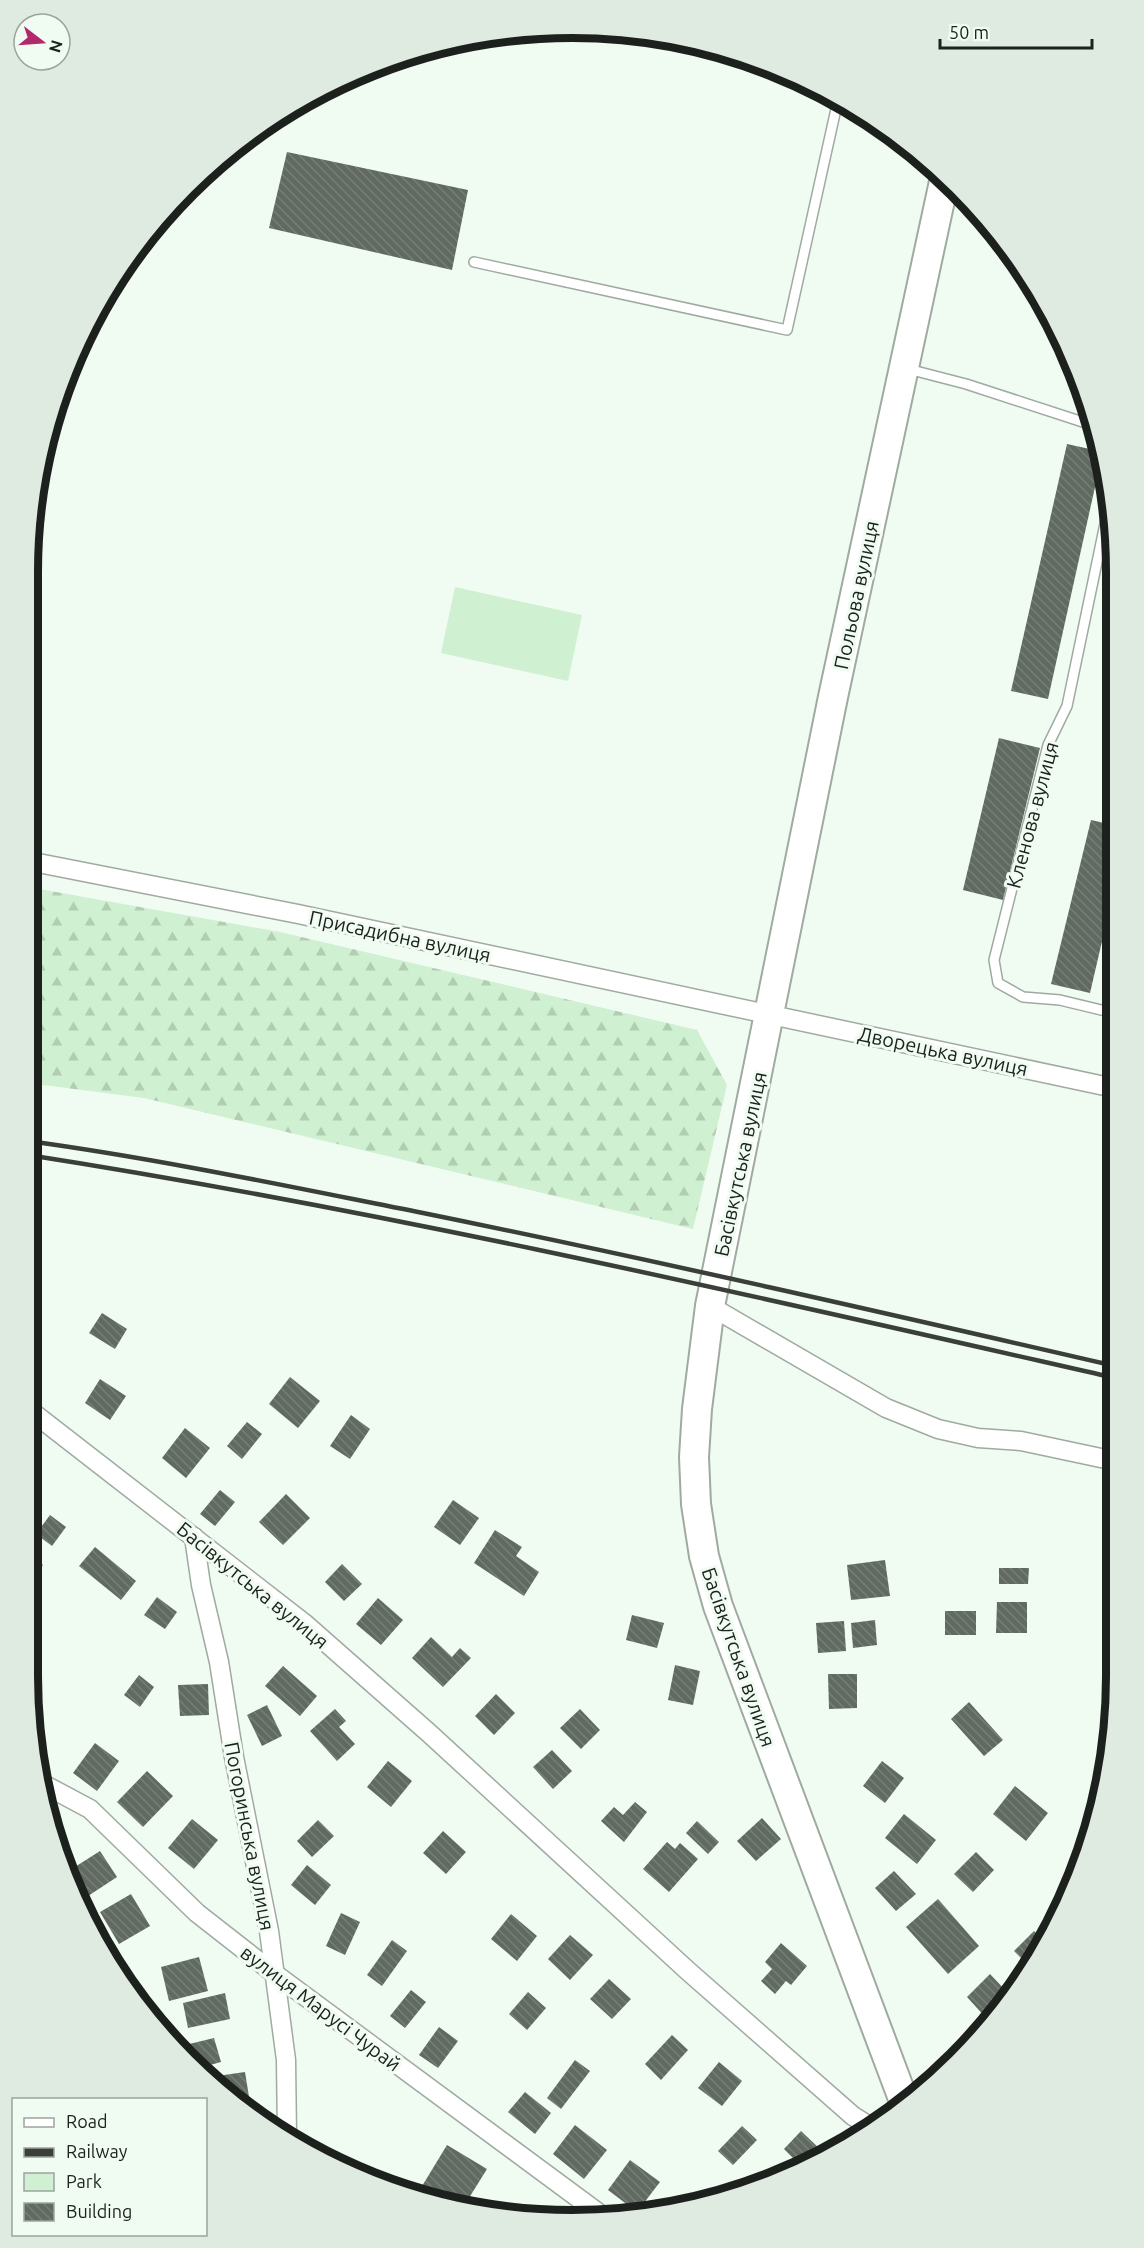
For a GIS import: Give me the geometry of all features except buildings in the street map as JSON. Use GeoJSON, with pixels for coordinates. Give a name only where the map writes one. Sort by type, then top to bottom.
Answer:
{"type":"FeatureCollection","features":[{"type":"Feature","properties":{"kind":"main road","name":"Польова вулиця"},"geometry":{"type":"LineString","coordinates":[[771,1014],[833,697],[906,369],[943,187]]}},
{"type":"Feature","properties":{"kind":"main road","name":"Басівкутська вулиця"},"geometry":{"type":"LineString","coordinates":[[771,1014],[710,1306],[697,1409],[694,1457],[696,1504],[704,1556],[738,1663],[902,2096]]}},
{"type":"Feature","properties":{"kind":"street","name":"Присадибна вулиця"},"geometry":{"type":"LineString","coordinates":[[38,863],[298,914],[771,1014]]}},
{"type":"Feature","properties":{"kind":"street","name":"Дворецька вулиця"},"geometry":{"type":"LineString","coordinates":[[771,1014],[1106,1086]]}},
{"type":"Feature","properties":{"kind":"street"},"geometry":{"type":"LineString","coordinates":[[710,1306],[886,1408],[939,1429],[978,1438],[1021,1441],[1106,1459]]}},
{"type":"Feature","properties":{"kind":"street","name":"Басівкутська вулиця"},"geometry":{"type":"LineString","coordinates":[[38,1416],[304,1623],[430,1734],[697,1978],[853,2116],[864,2123]]}},
{"type":"Feature","properties":{"kind":"street","name":"Погоринська вулиця"},"geometry":{"type":"LineString","coordinates":[[194,1537],[275,1974],[286,2060],[287,2128]]}},
{"type":"Feature","properties":{"kind":"street","name":"вулиця Марусі Чурай"},"geometry":{"type":"LineString","coordinates":[[50,1788],[90,1809],[197,1913],[275,1974],[504,2145],[596,2209]]}},
{"type":"Feature","properties":{"kind":"lane"},"geometry":{"type":"LineString","coordinates":[[474,262],[788,330],[836,108]]}},
{"type":"Feature","properties":{"kind":"lane"},"geometry":{"type":"LineString","coordinates":[[906,369],[977,388],[1085,423]]}},
{"type":"Feature","properties":{"kind":"lane","name":"Кленова вулиця"},"geometry":{"type":"LineString","coordinates":[[1104,528],[1067,706],[1048,745],[994,960],[998,983],[1023,997],[1060,1000],[1106,1011]]}},
{"type":"Feature","properties":{"kind":"green space"},"geometry":{"type":"Polygon","coordinates":[[[455,587],[582,615],[568,681],[441,653],[455,587]]]}},
{"type":"Feature","properties":{"kind":"green space"},"geometry":{"type":"Polygon","coordinates":[[[38,889],[280,932],[697,1030],[727,1085],[693,1229],[144,1098],[38,1084],[38,889]]]}},
{"type":"Feature","properties":{"kind":"railway"},"geometry":{"type":"LineString","coordinates":[[38,1143],[226,1174],[510,1231],[1106,1364]]}},
{"type":"Feature","properties":{"kind":"railway"},"geometry":{"type":"LineString","coordinates":[[38,1157],[301,1202],[437,1229],[709,1286],[1106,1376]]}}]}
